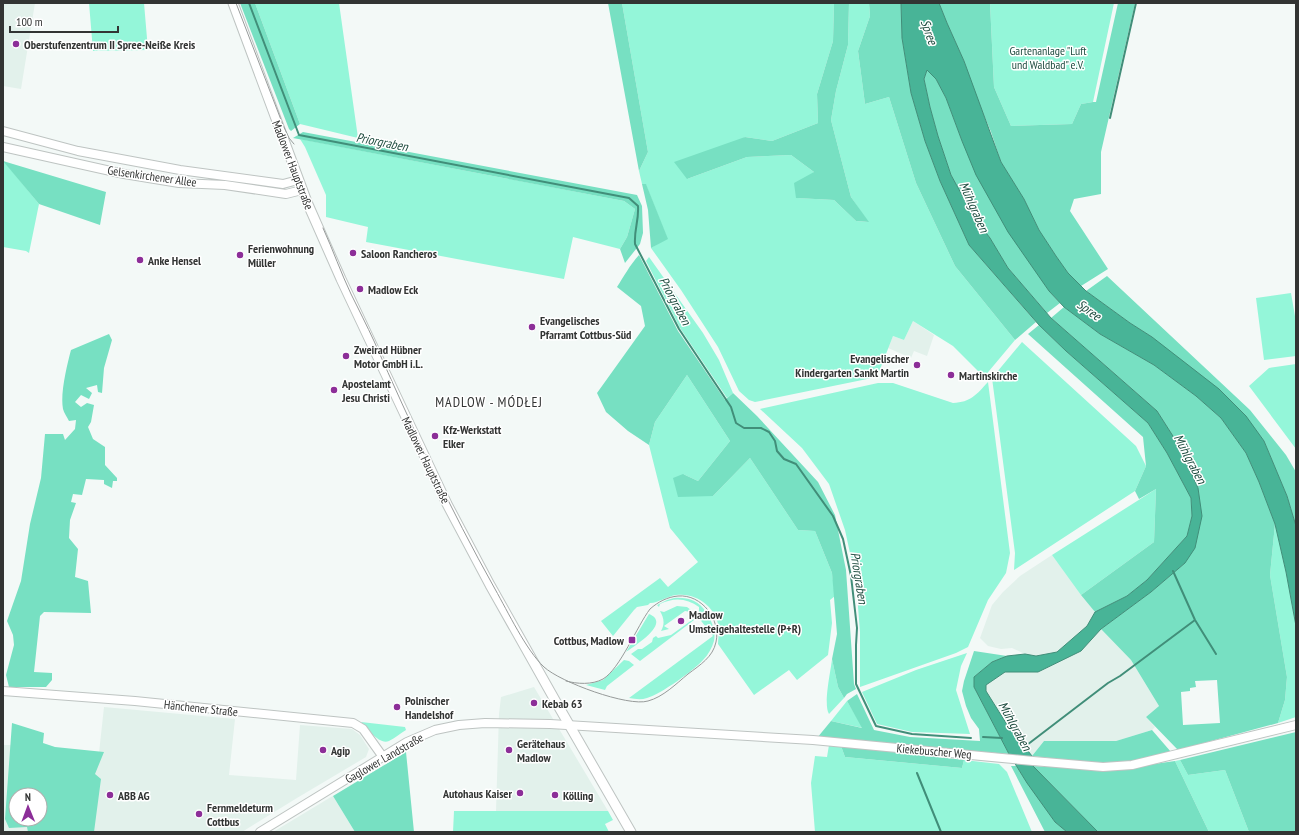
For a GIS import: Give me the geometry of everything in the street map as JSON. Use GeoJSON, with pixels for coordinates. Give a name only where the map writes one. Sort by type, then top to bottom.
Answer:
{"type":"FeatureCollection","features":[{"type":"Feature","properties":{"kind":"main road","name":"Madlower Hauptstraße"},"geometry":{"type":"LineString","coordinates":[[233,3],[298,180],[340,279],[447,504],[490,586],[568,725],[631,832]]}},
{"type":"Feature","properties":{"kind":"main road","name":"Gelsenkirchener Allee"},"geometry":{"type":"LineString","coordinates":[[3,131],[78,151],[180,170],[283,184],[298,180]]}},
{"type":"Feature","properties":{"kind":"main road","name":"Gelsenkirchener Allee"},"geometry":{"type":"LineString","coordinates":[[3,147],[124,174],[178,183],[225,184],[286,194],[302,190]]}},
{"type":"Feature","properties":{"kind":"main road","name":"Hänchener Straße"},"geometry":{"type":"LineString","coordinates":[[3,691],[135,701],[353,723],[363,729],[382,757]]}},
{"type":"Feature","properties":{"kind":"main road","name":"Gaglower Landstraße"},"geometry":{"type":"LineString","coordinates":[[260,832],[407,742],[428,733],[459,725],[485,722],[568,725]]}},
{"type":"Feature","properties":{"kind":"main road","name":"Kiekebuscher Weg"},"geometry":{"type":"LineString","coordinates":[[568,725],[813,740],[1103,767],[1132,765],[1293,726]]}},
{"type":"Feature","properties":{"kind":"shaded area","name":"Oberstufenzentrum II Spree-Neiße Kreis"},"geometry":{"type":"Polygon","coordinates":[[[3,3],[35,3],[21,89],[3,86],[3,3]]]}},
{"type":"Feature","properties":{"kind":"shaded area"},"geometry":{"type":"Polygon","coordinates":[[[240,3],[255,3],[300,124],[291,131],[289,129],[240,3]]]}},
{"type":"Feature","properties":{"kind":"shaded area"},"geometry":{"type":"Polygon","coordinates":[[[608,3],[622,3],[648,152],[639,171],[608,3]]]}},
{"type":"Feature","properties":{"kind":"shaded area"},"geometry":{"type":"Polygon","coordinates":[[[834,3],[849,3],[848,45],[836,91],[831,120],[851,197],[869,222],[856,221],[834,200],[796,198],[794,183],[814,172],[791,155],[747,157],[687,179],[674,162],[745,137],[772,141],[818,123],[817,94],[833,41],[834,3]]]}},
{"type":"Feature","properties":{"kind":"shaded area"},"geometry":{"type":"Polygon","coordinates":[[[869,3],[901,3],[902,38],[911,93],[925,141],[940,181],[969,245],[1036,322],[1015,340],[955,266],[916,183],[889,97],[865,104],[858,51],[870,16],[869,3]]]}},
{"type":"Feature","properties":{"kind":"shaded area"},"geometry":{"type":"Polygon","coordinates":[[[939,3],[990,3],[994,87],[1011,126],[1072,124],[1081,104],[1096,102],[1118,3],[1135,3],[1101,152],[1101,194],[1074,199],[1070,211],[1108,269],[1081,286],[1068,273],[1039,230],[1024,199],[1001,162],[964,61],[939,3]]]}},
{"type":"Feature","properties":{"kind":"shaded area"},"geometry":{"type":"Polygon","coordinates":[[[927,70],[936,79],[946,98],[962,141],[1049,291],[1060,303],[1047,313],[1008,268],[990,238],[974,217],[951,175],[930,107],[924,79],[927,70]]]}},
{"type":"Feature","properties":{"kind":"shaded area"},"geometry":{"type":"Polygon","coordinates":[[[303,132],[637,195],[642,206],[643,233],[640,244],[625,263],[620,249],[627,237],[635,209],[624,201],[293,138],[303,132]]]}},
{"type":"Feature","properties":{"kind":"shaded area"},"geometry":{"type":"Polygon","coordinates":[[[3,161],[106,192],[100,225],[39,204],[3,161]]]}},
{"type":"Feature","properties":{"kind":"shaded area"},"geometry":{"type":"Polygon","coordinates":[[[642,184],[646,184],[668,239],[651,248],[648,210],[642,184]]]}},
{"type":"Feature","properties":{"kind":"shaded area"},"geometry":{"type":"Polygon","coordinates":[[[639,255],[678,331],[725,400],[733,393],[757,416],[818,482],[835,515],[846,570],[854,684],[856,689],[847,694],[844,698],[838,687],[832,659],[837,634],[832,573],[815,531],[798,530],[750,458],[713,496],[678,497],[673,478],[683,474],[698,481],[730,441],[687,375],[655,422],[649,445],[628,431],[606,412],[597,393],[645,326],[641,306],[617,287],[639,255]]]}},
{"type":"Feature","properties":{"kind":"shaded area"},"geometry":{"type":"Polygon","coordinates":[[[1107,276],[1250,410],[1286,455],[1296,472],[1296,526],[1287,496],[1264,441],[1152,337],[1086,291],[1107,276]]]}},
{"type":"Feature","properties":{"kind":"shaded area"},"geometry":{"type":"Polygon","coordinates":[[[1064,307],[1100,334],[1154,365],[1196,396],[1221,418],[1246,453],[1275,524],[1270,575],[1287,677],[1285,700],[1278,723],[1178,750],[1146,717],[1159,706],[1131,660],[1101,629],[1151,592],[1185,563],[1198,488],[1178,444],[1157,411],[1051,318],[1064,307]],[[1217,680],[1195,681],[1196,687],[1190,688],[1190,691],[1181,692],[1183,725],[1220,723],[1217,680]]]}},
{"type":"Feature","properties":{"kind":"shaded area"},"geometry":{"type":"Polygon","coordinates":[[[913,321],[934,335],[927,356],[914,351],[911,358],[888,348],[893,336],[904,340],[913,321]]]}},
{"type":"Feature","properties":{"kind":"shaded area"},"geometry":{"type":"Polygon","coordinates":[[[1039,325],[1066,351],[1148,423],[1167,453],[1191,498],[1192,516],[1187,536],[1147,580],[1127,596],[1095,612],[1081,595],[1154,542],[1156,489],[1139,499],[1135,491],[1146,466],[1143,437],[1028,334],[1039,325]]]}},
{"type":"Feature","properties":{"kind":"shaded area"},"geometry":{"type":"Polygon","coordinates":[[[109,334],[112,340],[104,368],[102,393],[98,392],[97,385],[86,388],[92,393],[89,399],[81,395],[75,402],[81,407],[87,403],[94,405],[91,422],[88,427],[93,439],[105,447],[105,465],[117,478],[117,481],[113,481],[112,488],[104,484],[104,480],[86,479],[82,495],[73,494],[71,502],[76,503],[70,520],[69,538],[78,549],[75,577],[88,581],[91,613],[44,612],[40,616],[34,672],[52,673],[52,680],[46,687],[9,687],[6,675],[14,645],[13,635],[7,621],[21,581],[30,524],[41,478],[45,434],[63,434],[65,440],[75,429],[76,420],[69,421],[63,410],[62,403],[64,380],[71,350],[109,334]]]}},
{"type":"Feature","properties":{"kind":"shaded area"},"geometry":{"type":"Polygon","coordinates":[[[1052,555],[1095,612],[1087,626],[1057,652],[1036,656],[1025,654],[1012,648],[1001,649],[988,646],[980,638],[992,605],[1020,576],[1052,555]]]}},
{"type":"Feature","properties":{"kind":"shaded area"},"geometry":{"type":"Polygon","coordinates":[[[1101,629],[1131,660],[1159,706],[1146,717],[1155,727],[1152,730],[1116,741],[1044,741],[1032,756],[1006,723],[986,691],[986,685],[1005,672],[1038,672],[1081,651],[1101,629]]]}},
{"type":"Feature","properties":{"kind":"shaded area"},"geometry":{"type":"Polygon","coordinates":[[[974,651],[1007,656],[992,662],[974,677],[974,687],[1009,754],[817,738],[831,721],[862,728],[847,701],[857,694],[874,730],[910,737],[980,741],[979,729],[971,718],[962,691],[974,651]]]}},
{"type":"Feature","properties":{"kind":"shaded area"},"geometry":{"type":"Polygon","coordinates":[[[534,687],[608,811],[496,811],[499,714],[501,697],[534,687]]]}},
{"type":"Feature","properties":{"kind":"shaded area"},"geometry":{"type":"Polygon","coordinates":[[[104,707],[235,719],[229,775],[296,780],[300,725],[352,729],[360,735],[369,749],[366,757],[242,832],[3,832],[3,745],[99,753],[104,707]]]}},
{"type":"Feature","properties":{"kind":"shaded area"},"geometry":{"type":"Polygon","coordinates":[[[12,723],[44,733],[43,743],[55,747],[104,752],[95,774],[101,779],[94,832],[28,832],[27,827],[48,827],[48,787],[8,787],[8,826],[5,819],[12,723]]]}},
{"type":"Feature","properties":{"kind":"shaded area"},"geometry":{"type":"Polygon","coordinates":[[[1152,730],[1171,752],[1136,762],[1111,765],[1032,756],[1044,741],[1116,741],[1152,730]]]}},
{"type":"Feature","properties":{"kind":"shaded area"},"geometry":{"type":"Polygon","coordinates":[[[1296,732],[1296,832],[1249,832],[1225,770],[1188,775],[1180,760],[1296,732]]]}},
{"type":"Feature","properties":{"kind":"shaded area"},"geometry":{"type":"Polygon","coordinates":[[[841,746],[964,760],[962,768],[845,757],[841,746]]]}},
{"type":"Feature","properties":{"kind":"shaded area"},"geometry":{"type":"Polygon","coordinates":[[[406,752],[414,832],[355,832],[333,796],[406,752]]]}},
{"type":"Feature","properties":{"kind":"shaded area"},"geometry":{"type":"Polygon","coordinates":[[[1175,761],[1209,832],[1098,832],[1033,766],[1112,770],[1175,761]]]}},
{"type":"Feature","properties":{"kind":"shaded area"},"geometry":{"type":"Polygon","coordinates":[[[1011,766],[1016,766],[1055,822],[1067,832],[1045,832],[1011,766]]]}},
{"type":"Feature","properties":{"kind":"shaded area"},"geometry":{"type":"Polygon","coordinates":[[[333,796],[355,832],[273,832],[331,797],[333,796]]]}},
{"type":"Feature","properties":{"kind":"green space"},"geometry":{"type":"Polygon","coordinates":[[[89,3],[144,3],[148,50],[93,51],[89,3]]]}},
{"type":"Feature","properties":{"kind":"green space"},"geometry":{"type":"Polygon","coordinates":[[[255,3],[339,3],[358,138],[300,124],[255,3]]]}},
{"type":"Feature","properties":{"kind":"green space"},"geometry":{"type":"Polygon","coordinates":[[[622,3],[834,3],[833,41],[817,94],[818,123],[772,141],[745,137],[687,179],[747,157],[791,155],[814,172],[797,198],[834,200],[856,221],[868,222],[851,197],[831,120],[836,91],[848,45],[849,3],[869,3],[870,16],[858,51],[865,104],[889,97],[916,183],[955,266],[1015,340],[984,377],[953,346],[913,321],[904,340],[893,336],[877,377],[755,402],[749,400],[739,391],[718,347],[681,290],[651,248],[667,238],[646,185],[642,184],[639,171],[648,152],[622,3]]]}},
{"type":"Feature","properties":{"kind":"green space","name":"Gartenanlage \"Luft und Waldbad\" e.V."},"geometry":{"type":"Polygon","coordinates":[[[990,3],[1114,3],[1093,102],[1081,104],[1072,124],[1011,126],[994,87],[990,3]]]}},
{"type":"Feature","properties":{"kind":"green space"},"geometry":{"type":"Polygon","coordinates":[[[300,139],[624,201],[635,209],[627,237],[620,249],[573,237],[564,279],[366,242],[368,227],[326,217],[326,195],[300,139]]]}},
{"type":"Feature","properties":{"kind":"green space"},"geometry":{"type":"Polygon","coordinates":[[[3,160],[39,204],[29,253],[26,251],[3,247],[3,160]]]}},
{"type":"Feature","properties":{"kind":"green space"},"geometry":{"type":"Polygon","coordinates":[[[649,257],[703,333],[719,360],[733,393],[727,398],[680,328],[646,261],[649,257]]]}},
{"type":"Feature","properties":{"kind":"green space"},"geometry":{"type":"Polygon","coordinates":[[[1291,293],[1296,322],[1296,356],[1264,360],[1256,298],[1291,293]]]}},
{"type":"Feature","properties":{"kind":"green space"},"geometry":{"type":"Polygon","coordinates":[[[1022,342],[1136,446],[1146,466],[1135,491],[1014,570],[1015,553],[992,378],[1022,342]]]}},
{"type":"Feature","properties":{"kind":"green space"},"geometry":{"type":"Polygon","coordinates":[[[1296,364],[1296,449],[1249,386],[1269,368],[1296,364]]]}},
{"type":"Feature","properties":{"kind":"green space"},"geometry":{"type":"Polygon","coordinates":[[[687,375],[730,441],[698,481],[683,474],[713,496],[750,458],[798,530],[815,531],[832,573],[835,596],[830,600],[832,623],[828,655],[797,680],[789,670],[754,695],[718,644],[719,629],[714,614],[705,603],[698,599],[691,596],[676,595],[650,603],[648,605],[637,607],[613,636],[601,621],[660,578],[668,587],[698,562],[670,528],[649,445],[655,422],[687,375]]]}},
{"type":"Feature","properties":{"kind":"green space"},"geometry":{"type":"Polygon","coordinates":[[[988,382],[1010,553],[1006,573],[988,600],[968,647],[956,653],[860,687],[860,632],[856,581],[845,530],[829,484],[802,448],[760,409],[878,383],[893,383],[953,403],[964,401],[973,397],[988,382]]]}},
{"type":"Feature","properties":{"kind":"green space"},"geometry":{"type":"Polygon","coordinates":[[[1156,489],[1154,542],[1081,595],[1052,555],[1156,489]]]}},
{"type":"Feature","properties":{"kind":"green space"},"geometry":{"type":"Polygon","coordinates":[[[1275,524],[1296,626],[1296,717],[1278,723],[1285,700],[1287,677],[1270,575],[1275,524]]]}},
{"type":"Feature","properties":{"kind":"green space"},"geometry":{"type":"Polygon","coordinates":[[[674,598],[693,600],[706,612],[714,630],[714,641],[710,651],[698,665],[685,676],[653,696],[640,699],[629,698],[713,636],[698,617],[640,661],[631,654],[652,642],[653,638],[656,636],[658,638],[671,635],[699,615],[699,607],[685,600],[670,600],[660,604],[659,607],[657,605],[674,598]]]}},
{"type":"Feature","properties":{"kind":"green space"},"geometry":{"type":"Polygon","coordinates":[[[677,606],[687,607],[691,610],[691,612],[685,611],[664,626],[669,629],[661,631],[664,621],[660,611],[664,612],[677,606]]]}},
{"type":"Feature","properties":{"kind":"green space"},"geometry":{"type":"Polygon","coordinates":[[[649,614],[655,618],[656,623],[654,628],[643,640],[626,652],[649,614]]]}},
{"type":"Feature","properties":{"kind":"green space"},"geometry":{"type":"Polygon","coordinates":[[[967,653],[961,666],[956,690],[970,734],[912,732],[877,724],[862,692],[916,670],[967,653]]]}},
{"type":"Feature","properties":{"kind":"green space"},"geometry":{"type":"Polygon","coordinates":[[[832,659],[838,687],[844,698],[829,714],[827,710],[827,696],[832,659]]]}},
{"type":"Feature","properties":{"kind":"green space"},"geometry":{"type":"Polygon","coordinates":[[[624,660],[629,661],[634,665],[607,686],[605,690],[586,685],[603,680],[624,660]]]}},
{"type":"Feature","properties":{"kind":"green space"},"geometry":{"type":"Polygon","coordinates":[[[847,701],[863,728],[831,721],[847,701]]]}},
{"type":"Feature","properties":{"kind":"green space"},"geometry":{"type":"Polygon","coordinates":[[[361,722],[405,727],[406,730],[391,740],[385,742],[374,736],[361,722]]]}},
{"type":"Feature","properties":{"kind":"green space"},"geometry":{"type":"Polygon","coordinates":[[[829,745],[841,746],[845,757],[962,768],[964,760],[999,764],[1007,772],[1032,832],[815,832],[811,783],[815,756],[827,757],[829,745]]]}},
{"type":"Feature","properties":{"kind":"green space"},"geometry":{"type":"Polygon","coordinates":[[[1180,760],[1188,775],[1225,770],[1249,832],[1209,832],[1175,761],[1180,760]]]}},
{"type":"Feature","properties":{"kind":"green space"},"geometry":{"type":"Polygon","coordinates":[[[454,811],[608,811],[613,820],[605,824],[609,832],[453,832],[454,811]]]}},
{"type":"Feature","properties":{"kind":"water","name":"Spree"},"geometry":{"type":"Polygon","coordinates":[[[901,3],[939,3],[964,61],[1001,162],[1024,199],[1039,230],[1056,256],[1068,273],[1086,291],[1152,337],[1219,389],[1246,416],[1264,441],[1287,496],[1296,526],[1296,626],[1275,524],[1246,453],[1221,418],[1196,396],[1154,365],[1100,334],[1064,307],[1049,291],[1008,232],[976,175],[946,98],[936,79],[927,70],[924,79],[938,136],[951,175],[974,217],[990,238],[1008,268],[1051,318],[1157,411],[1178,444],[1198,488],[1202,516],[1195,548],[1185,563],[1151,592],[1101,629],[1081,651],[1038,672],[1005,672],[986,685],[986,691],[1006,723],[1032,756],[1033,766],[1098,832],[1067,832],[1055,822],[1027,783],[1009,754],[974,687],[974,677],[992,662],[1007,656],[1025,654],[1036,656],[1057,652],[1087,626],[1095,612],[1127,596],[1147,580],[1187,536],[1192,516],[1191,498],[1167,453],[1148,423],[1066,351],[1039,325],[969,245],[940,181],[925,141],[911,93],[902,38],[901,3]]]}},
{"type":"Feature","properties":{"kind":"waterway","name":"Priorgraben"},"geometry":{"type":"LineString","coordinates":[[249,3],[299,135],[629,198],[638,206],[635,244],[679,329],[731,407],[736,423],[744,428],[761,428],[769,432],[775,441],[777,451],[784,459],[796,464],[833,516],[843,539],[851,576],[857,628],[856,684],[876,726],[912,734],[971,738]]}},
{"type":"Feature","properties":{"kind":"waterway"},"geometry":{"type":"LineString","coordinates":[[1110,118],[1136,3]]}},
{"type":"Feature","properties":{"kind":"waterway"},"geometry":{"type":"LineString","coordinates":[[1173,571],[1195,620],[1216,654]]}},
{"type":"Feature","properties":{"kind":"waterway","name":"Mühlgraben"},"geometry":{"type":"LineString","coordinates":[[1023,748],[1108,683],[1120,676],[1195,620]]}},
{"type":"Feature","properties":{"kind":"waterway","name":"Priorgraben"},"geometry":{"type":"LineString","coordinates":[[983,737],[1002,738]]}},
{"type":"Feature","properties":{"kind":"waterway"},"geometry":{"type":"LineString","coordinates":[[917,773],[941,832]]}},
{"type":"Feature","properties":{"kind":"tram line"},"geometry":{"type":"LineString","coordinates":[[236,3],[283,125],[289,138],[294,144]]}},
{"type":"Feature","properties":{"kind":"tram line"},"geometry":{"type":"LineString","coordinates":[[323,228],[347,286],[447,498],[478,559],[518,630],[537,660],[544,667],[552,673],[564,679],[579,686],[594,692],[626,700],[638,702],[648,701],[669,690],[709,656],[716,642],[717,634],[713,617],[702,604],[687,596],[678,596],[659,602],[650,609],[645,616],[622,657],[609,674],[599,681],[589,683],[575,683],[570,682],[566,681]]}},
{"type":"Feature","properties":{"kind":"place","name":"Oberstufenzentrum II Spree-Neiße Kreis"},"geometry":{"type":"Point","coordinates":[16,44]}},
{"type":"Feature","properties":{"kind":"place","name":"Saloon Rancheros"},"geometry":{"type":"Point","coordinates":[353,253]}},
{"type":"Feature","properties":{"kind":"place","name":"Ferienwohnung Müller"},"geometry":{"type":"Point","coordinates":[240,255]}},
{"type":"Feature","properties":{"kind":"place","name":"Anke Hensel"},"geometry":{"type":"Point","coordinates":[140,260]}},
{"type":"Feature","properties":{"kind":"place","name":"Madlow Eck"},"geometry":{"type":"Point","coordinates":[360,289]}},
{"type":"Feature","properties":{"kind":"place","name":"Evangelisches Pfarramt Cottbus-Süd"},"geometry":{"type":"Point","coordinates":[532,327]}},
{"type":"Feature","properties":{"kind":"place","name":"Zweirad Hübner Motor GmbH i.L."},"geometry":{"type":"Point","coordinates":[346,356]}},
{"type":"Feature","properties":{"kind":"place","name":"Evangelischer Kindergarten Sankt Martin"},"geometry":{"type":"Point","coordinates":[917,365]}},
{"type":"Feature","properties":{"kind":"place","name":"Martinskirche"},"geometry":{"type":"Point","coordinates":[951,375]}},
{"type":"Feature","properties":{"kind":"place","name":"Apostelamt Jesu Christi"},"geometry":{"type":"Point","coordinates":[334,390]}},
{"type":"Feature","properties":{"kind":"place","name":"Kfz-Werkstatt Elker"},"geometry":{"type":"Point","coordinates":[435,436]}},
{"type":"Feature","properties":{"kind":"place","name":"Madlow Umsteigehaltestelle (P+R)"},"geometry":{"type":"Point","coordinates":[681,621]}},
{"type":"Feature","properties":{"kind":"place","name":"Cottbus, Madlow"},"geometry":{"type":"Point","coordinates":[632,640]}},
{"type":"Feature","properties":{"kind":"place","name":"Kebab 63"},"geometry":{"type":"Point","coordinates":[534,703]}},
{"type":"Feature","properties":{"kind":"place","name":"Polnischer Handelshof"},"geometry":{"type":"Point","coordinates":[397,707]}},
{"type":"Feature","properties":{"kind":"place","name":"Agip"},"geometry":{"type":"Point","coordinates":[323,750]}},
{"type":"Feature","properties":{"kind":"place","name":"Gerätehaus Madlow"},"geometry":{"type":"Point","coordinates":[509,750]}},
{"type":"Feature","properties":{"kind":"place","name":"Autohaus Kaiser"},"geometry":{"type":"Point","coordinates":[520,793]}},
{"type":"Feature","properties":{"kind":"place","name":"ABB AG"},"geometry":{"type":"Point","coordinates":[110,795]}},
{"type":"Feature","properties":{"kind":"place","name":"Kölling"},"geometry":{"type":"Point","coordinates":[555,795]}},
{"type":"Feature","properties":{"kind":"place","name":"Fernmeldeturm Cottbus"},"geometry":{"type":"Point","coordinates":[199,814]}},
{"type":"Feature","properties":{"kind":"district","name":"MADLOW - MÓDŁEJ"},"geometry":{"type":"Point","coordinates":[489,402]}}]}
